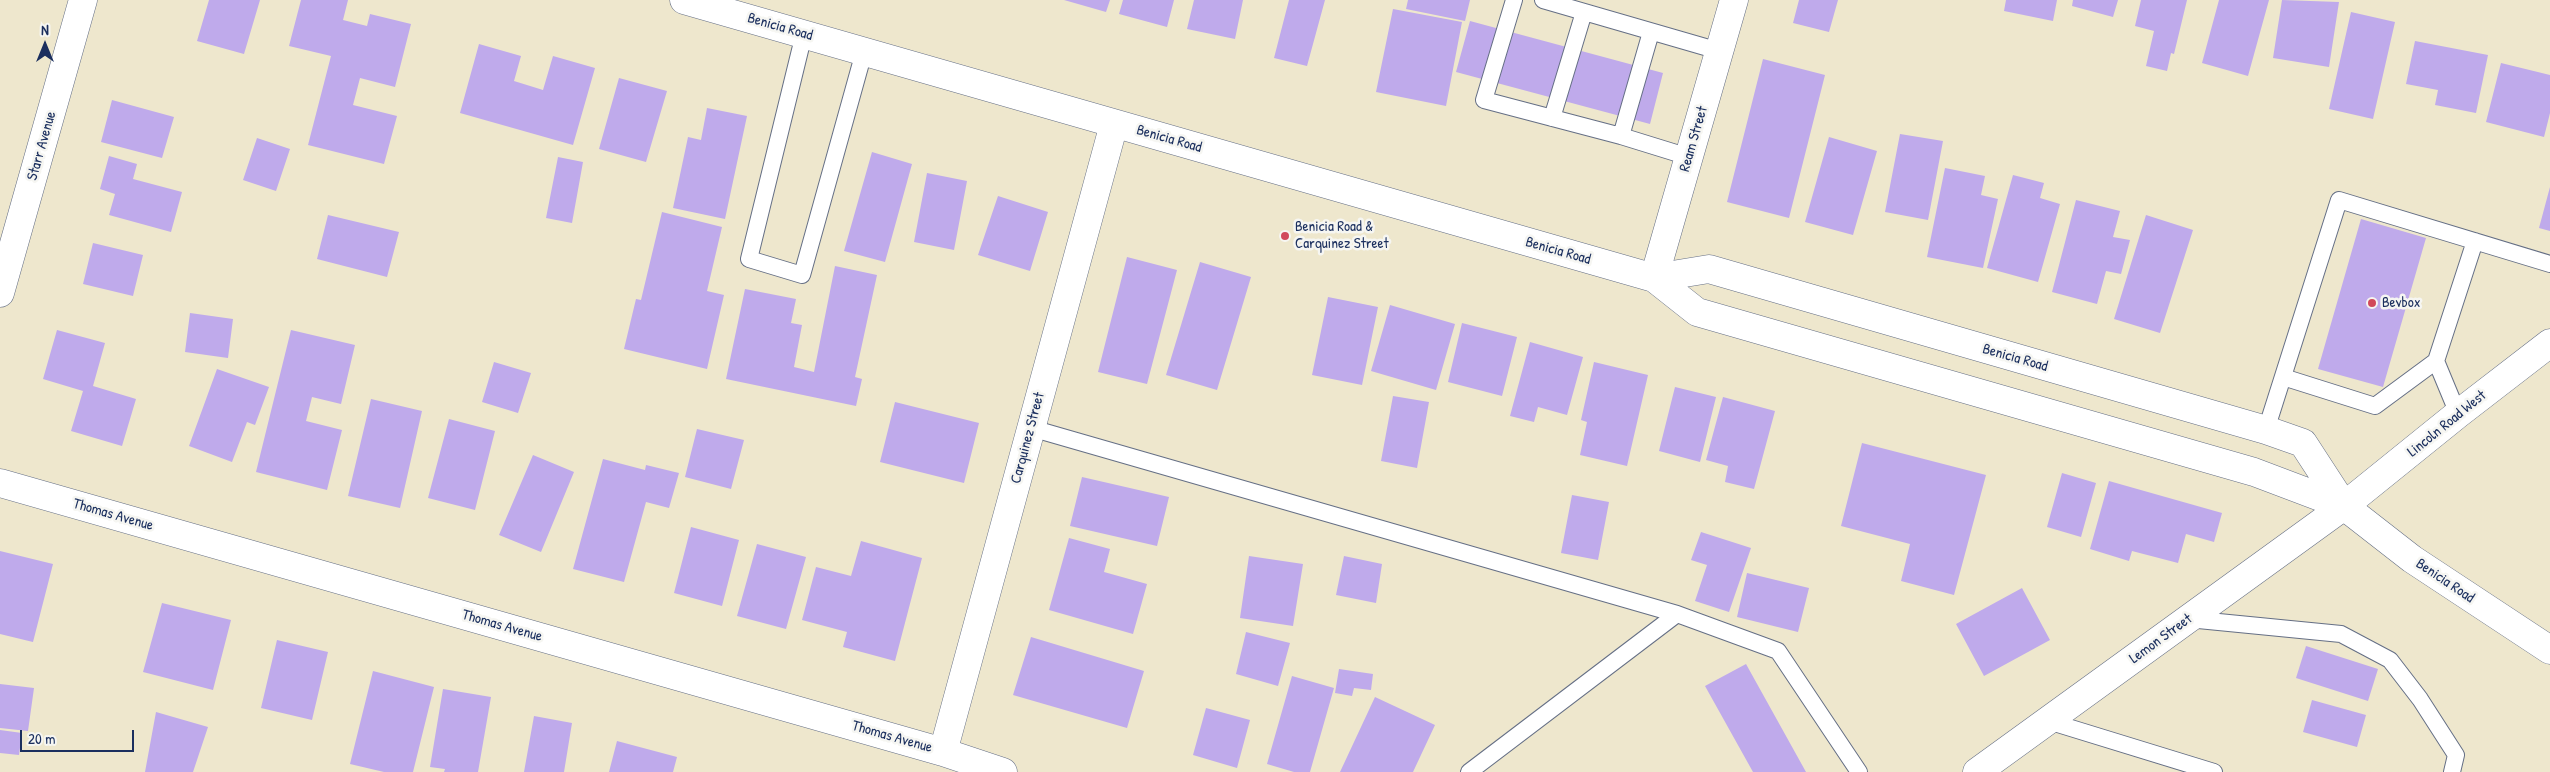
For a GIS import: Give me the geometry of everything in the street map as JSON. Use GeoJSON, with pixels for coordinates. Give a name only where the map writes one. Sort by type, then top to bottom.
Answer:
{"type":"FeatureCollection","features":[{"type":"Feature","properties":{"kind":"street","name":"Starr Avenue"},"geometry":{"type":"LineString","coordinates":[[0,293],[83,0]]}},
{"type":"Feature","properties":{"kind":"street","name":"Benicia Road"},"geometry":{"type":"LineString","coordinates":[[684,0],[1654,278],[1697,312],[2254,472],[2344,506],[2412,560],[2550,650]]}},
{"type":"Feature","properties":{"kind":"street","name":"Ream Street"},"geometry":{"type":"LineString","coordinates":[[1654,278],[1734,0]]}},
{"type":"Feature","properties":{"kind":"street","name":"Carquinez Street"},"geometry":{"type":"LineString","coordinates":[[943,752],[1114,124]]}},
{"type":"Feature","properties":{"kind":"street","name":"Benicia Road"},"geometry":{"type":"LineString","coordinates":[[1654,278],[1709,269],[2266,430],[2303,443],[2344,506]]}},
{"type":"Feature","properties":{"kind":"street","name":"Lincoln Road West"},"geometry":{"type":"LineString","coordinates":[[2344,506],[2550,343]]}},
{"type":"Feature","properties":{"kind":"street","name":"Thomas Avenue"},"geometry":{"type":"LineString","coordinates":[[0,483],[943,752],[1003,772]]}},
{"type":"Feature","properties":{"kind":"street","name":"Lemon Street"},"geometry":{"type":"LineString","coordinates":[[1977,772],[2344,506]]}},
{"type":"Feature","properties":{"kind":"lane"},"geometry":{"type":"LineString","coordinates":[[1514,0],[1484,100],[1621,136],[1689,157]]}},
{"type":"Feature","properties":{"kind":"lane"},"geometry":{"type":"LineString","coordinates":[[1543,0],[1719,51]]}},
{"type":"Feature","properties":{"kind":"lane"},"geometry":{"type":"LineString","coordinates":[[1552,118],[1584,12]]}},
{"type":"Feature","properties":{"kind":"lane"},"geometry":{"type":"LineString","coordinates":[[1621,136],[1651,32]]}},
{"type":"Feature","properties":{"kind":"lane"},"geometry":{"type":"LineString","coordinates":[[804,34],[749,259],[802,275],[864,52]]}},
{"type":"Feature","properties":{"kind":"lane"},"geometry":{"type":"LineString","coordinates":[[2266,430],[2339,200],[2550,264]]}},
{"type":"Feature","properties":{"kind":"lane"},"geometry":{"type":"LineString","coordinates":[[2283,377],[2375,406],[2436,361],[2475,241]]}},
{"type":"Feature","properties":{"kind":"lane"},"geometry":{"type":"LineString","coordinates":[[2436,361],[2458,414]]}},
{"type":"Feature","properties":{"kind":"lane"},"geometry":{"type":"LineString","coordinates":[[1031,428],[1677,614],[1778,650],[1859,772]]}},
{"type":"Feature","properties":{"kind":"lane"},"geometry":{"type":"LineString","coordinates":[[1469,772],[1677,614]]}},
{"type":"Feature","properties":{"kind":"lane"},"geometry":{"type":"LineString","coordinates":[[2188,619],[2341,634],[2390,660],[2420,699],[2456,756],[2452,772]]}},
{"type":"Feature","properties":{"kind":"lane"},"geometry":{"type":"LineString","coordinates":[[2048,721],[2214,772]]}},
{"type":"Feature","properties":{"kind":"building"},"geometry":{"type":"Polygon","coordinates":[[[209,0],[260,0],[244,54],[197,41],[209,0]]]}},
{"type":"Feature","properties":{"kind":"building"},"geometry":{"type":"Polygon","coordinates":[[[301,0],[348,0],[343,20],[367,26],[370,14],[411,24],[395,87],[360,78],[353,105],[397,116],[384,164],[308,145],[331,56],[289,46],[301,0]]]}},
{"type":"Feature","properties":{"kind":"building"},"geometry":{"type":"Polygon","coordinates":[[[1064,0],[1110,0],[1106,12],[1064,0]]]}},
{"type":"Feature","properties":{"kind":"building"},"geometry":{"type":"Polygon","coordinates":[[[1123,0],[1174,0],[1167,27],[1119,14],[1123,0]]]}},
{"type":"Feature","properties":{"kind":"building"},"geometry":{"type":"Polygon","coordinates":[[[1194,0],[1243,0],[1235,39],[1187,29],[1194,0]]]}},
{"type":"Feature","properties":{"kind":"building"},"geometry":{"type":"Polygon","coordinates":[[[1289,0],[1325,0],[1307,66],[1274,58],[1289,0]]]}},
{"type":"Feature","properties":{"kind":"building"},"geometry":{"type":"Polygon","coordinates":[[[1408,0],[1470,0],[1465,21],[1406,9],[1408,0]]]}},
{"type":"Feature","properties":{"kind":"building"},"geometry":{"type":"Polygon","coordinates":[[[1799,0],[1838,0],[1829,32],[1793,23],[1799,0]]]}},
{"type":"Feature","properties":{"kind":"building"},"geometry":{"type":"Polygon","coordinates":[[[2006,0],[2057,0],[2053,21],[2004,11],[2006,0]]]}},
{"type":"Feature","properties":{"kind":"building"},"geometry":{"type":"Polygon","coordinates":[[[2073,0],[2118,0],[2113,17],[2072,6],[2073,0]]]}},
{"type":"Feature","properties":{"kind":"building"},"geometry":{"type":"Polygon","coordinates":[[[2141,0],[2187,0],[2174,54],[2171,53],[2167,71],[2146,66],[2154,31],[2135,26],[2141,0]]]}},
{"type":"Feature","properties":{"kind":"building"},"geometry":{"type":"Polygon","coordinates":[[[2219,0],[2269,0],[2248,76],[2202,63],[2219,0]]]}},
{"type":"Feature","properties":{"kind":"building"},"geometry":{"type":"Polygon","coordinates":[[[2282,0],[2339,2],[2329,67],[2273,58],[2282,0]]]}},
{"type":"Feature","properties":{"kind":"building"},"geometry":{"type":"Polygon","coordinates":[[[1393,9],[1462,22],[1446,106],[1376,92],[1393,9]]]}},
{"type":"Feature","properties":{"kind":"building"},"geometry":{"type":"Polygon","coordinates":[[[2351,12],[2395,22],[2373,119],[2329,109],[2351,12]]]}},
{"type":"Feature","properties":{"kind":"building"},"geometry":{"type":"Polygon","coordinates":[[[1470,21],[1663,73],[1650,124],[1456,72],[1470,21]]]}},
{"type":"Feature","properties":{"kind":"building"},"geometry":{"type":"Polygon","coordinates":[[[2415,41],[2488,55],[2476,113],[2435,105],[2438,90],[2406,84],[2415,41]]]}},
{"type":"Feature","properties":{"kind":"building"},"geometry":{"type":"Polygon","coordinates":[[[479,44],[521,56],[514,81],[543,90],[553,56],[595,68],[573,145],[460,113],[479,44]]]}},
{"type":"Feature","properties":{"kind":"building"},"geometry":{"type":"Polygon","coordinates":[[[1763,59],[1825,75],[1789,218],[1727,202],[1763,59]]]}},
{"type":"Feature","properties":{"kind":"building"},"geometry":{"type":"Polygon","coordinates":[[[2501,63],[2550,75],[2550,113],[2544,137],[2486,122],[2501,63]]]}},
{"type":"Feature","properties":{"kind":"building"},"geometry":{"type":"Polygon","coordinates":[[[619,78],[667,91],[646,162],[599,149],[619,78]]]}},
{"type":"Feature","properties":{"kind":"building"},"geometry":{"type":"Polygon","coordinates":[[[112,100],[174,117],[162,158],[101,142],[112,100]]]}},
{"type":"Feature","properties":{"kind":"building"},"geometry":{"type":"Polygon","coordinates":[[[707,108],[747,116],[725,219],[673,208],[688,137],[701,140],[707,108]]]}},
{"type":"Feature","properties":{"kind":"building"},"geometry":{"type":"Polygon","coordinates":[[[1900,134],[1943,141],[1928,220],[1885,212],[1900,134]]]}},
{"type":"Feature","properties":{"kind":"building"},"geometry":{"type":"Polygon","coordinates":[[[1829,137],[1877,151],[1853,235],[1805,222],[1829,137]]]}},
{"type":"Feature","properties":{"kind":"building"},"geometry":{"type":"Polygon","coordinates":[[[257,138],[290,149],[276,191],[243,180],[257,138]]]}},
{"type":"Feature","properties":{"kind":"building"},"geometry":{"type":"Polygon","coordinates":[[[872,152],[912,164],[885,262],[844,251],[872,152]]]}},
{"type":"Feature","properties":{"kind":"building"},"geometry":{"type":"Polygon","coordinates":[[[109,156],[137,164],[133,179],[182,192],[171,232],[109,215],[115,194],[100,189],[109,156]]]}},
{"type":"Feature","properties":{"kind":"building"},"geometry":{"type":"Polygon","coordinates":[[[558,157],[583,162],[572,223],[546,218],[558,157]]]}},
{"type":"Feature","properties":{"kind":"building"},"geometry":{"type":"Polygon","coordinates":[[[1945,168],[1985,176],[1981,195],[1998,199],[1983,268],[1927,257],[1945,168]]]}},
{"type":"Feature","properties":{"kind":"building"},"geometry":{"type":"Polygon","coordinates":[[[927,173],[967,181],[954,250],[914,242],[927,173]]]}},
{"type":"Feature","properties":{"kind":"building"},"geometry":{"type":"Polygon","coordinates":[[[2013,175],[2044,183],[2040,198],[2060,204],[2038,282],[1987,268],[2013,175]]]}},
{"type":"Feature","properties":{"kind":"building"},"geometry":{"type":"Polygon","coordinates":[[[2550,187],[2550,231],[2539,228],[2550,187]]]}},
{"type":"Feature","properties":{"kind":"building"},"geometry":{"type":"Polygon","coordinates":[[[998,196],[1048,212],[1030,271],[978,255],[998,196]]]}},
{"type":"Feature","properties":{"kind":"building"},"geometry":{"type":"Polygon","coordinates":[[[2076,200],[2120,211],[2113,237],[2130,240],[2121,274],[2106,271],[2097,304],[2052,292],[2076,200]]]}},
{"type":"Feature","properties":{"kind":"building"},"geometry":{"type":"Polygon","coordinates":[[[662,212],[722,227],[707,291],[724,295],[707,369],[624,349],[636,299],[641,300],[662,212]]]}},
{"type":"Feature","properties":{"kind":"building"},"geometry":{"type":"Polygon","coordinates":[[[328,215],[399,232],[387,277],[317,259],[328,215]]]}},
{"type":"Feature","properties":{"kind":"building"},"geometry":{"type":"Polygon","coordinates":[[[2146,215],[2193,230],[2160,333],[2114,319],[2146,215]]]}},
{"type":"Feature","properties":{"kind":"building","name":"Bevbox"},"geometry":{"type":"Polygon","coordinates":[[[2361,219],[2426,238],[2383,387],[2318,369],[2361,219]]]}},
{"type":"Feature","properties":{"kind":"building"},"geometry":{"type":"Polygon","coordinates":[[[93,243],[143,255],[133,296],[83,284],[93,243]]]}},
{"type":"Feature","properties":{"kind":"building"},"geometry":{"type":"Polygon","coordinates":[[[1127,257],[1177,270],[1147,384],[1098,372],[1127,257]]]}},
{"type":"Feature","properties":{"kind":"building"},"geometry":{"type":"Polygon","coordinates":[[[1200,262],[1251,277],[1217,390],[1166,375],[1200,262]]]}},
{"type":"Feature","properties":{"kind":"building"},"geometry":{"type":"Polygon","coordinates":[[[835,266],[877,275],[855,377],[862,379],[856,406],[726,379],[745,289],[796,299],[791,323],[802,325],[794,367],[814,372],[835,266]]]}},
{"type":"Feature","properties":{"kind":"building"},"geometry":{"type":"Polygon","coordinates":[[[1328,297],[1378,307],[1362,385],[1312,375],[1328,297]]]}},
{"type":"Feature","properties":{"kind":"building"},"geometry":{"type":"Polygon","coordinates":[[[1390,305],[1455,324],[1436,390],[1371,371],[1390,305]]]}},
{"type":"Feature","properties":{"kind":"building"},"geometry":{"type":"Polygon","coordinates":[[[190,313],[233,319],[228,358],[185,352],[190,313]]]}},
{"type":"Feature","properties":{"kind":"building"},"geometry":{"type":"Polygon","coordinates":[[[1462,323],[1517,337],[1502,396],[1448,382],[1462,323]]]}},
{"type":"Feature","properties":{"kind":"building"},"geometry":{"type":"Polygon","coordinates":[[[57,330],[105,343],[93,386],[136,399],[122,446],[71,431],[83,391],[43,379],[57,330]]]}},
{"type":"Feature","properties":{"kind":"building"},"geometry":{"type":"Polygon","coordinates":[[[291,330],[355,345],[341,404],[312,397],[306,421],[342,430],[327,490],[256,472],[291,330]]]}},
{"type":"Feature","properties":{"kind":"building"},"geometry":{"type":"Polygon","coordinates":[[[1530,342],[1583,357],[1567,415],[1538,407],[1534,422],[1510,416],[1530,342]]]}},
{"type":"Feature","properties":{"kind":"building"},"geometry":{"type":"Polygon","coordinates":[[[494,362],[531,373],[518,413],[482,402],[494,362]]]}},
{"type":"Feature","properties":{"kind":"building"},"geometry":{"type":"Polygon","coordinates":[[[1594,362],[1648,375],[1627,466],[1580,455],[1587,422],[1581,420],[1594,362]]]}},
{"type":"Feature","properties":{"kind":"building"},"geometry":{"type":"Polygon","coordinates":[[[217,369],[269,387],[255,425],[247,422],[232,462],[189,446],[217,369]]]}},
{"type":"Feature","properties":{"kind":"building"},"geometry":{"type":"Polygon","coordinates":[[[1675,387],[1716,397],[1700,462],[1659,451],[1675,387]]]}},
{"type":"Feature","properties":{"kind":"building"},"geometry":{"type":"Polygon","coordinates":[[[1393,396],[1429,402],[1417,468],[1381,461],[1393,396]]]}},
{"type":"Feature","properties":{"kind":"building"},"geometry":{"type":"Polygon","coordinates":[[[1723,397],[1775,411],[1754,489],[1725,482],[1728,466],[1706,460],[1723,397]]]}},
{"type":"Feature","properties":{"kind":"building"},"geometry":{"type":"Polygon","coordinates":[[[371,399],[422,411],[400,508],[348,496],[371,399]]]}},
{"type":"Feature","properties":{"kind":"building"},"geometry":{"type":"Polygon","coordinates":[[[895,402],[979,423],[964,483],[880,462],[895,402]]]}},
{"type":"Feature","properties":{"kind":"building"},"geometry":{"type":"Polygon","coordinates":[[[449,419],[495,431],[475,510],[428,498],[449,419]]]}},
{"type":"Feature","properties":{"kind":"building"},"geometry":{"type":"Polygon","coordinates":[[[697,429],[744,440],[731,489],[685,477],[697,429]]]}},
{"type":"Feature","properties":{"kind":"building"},"geometry":{"type":"Polygon","coordinates":[[[1862,443],[1986,475],[1954,595],[1901,581],[1910,544],[1841,526],[1862,443]]]}},
{"type":"Feature","properties":{"kind":"building"},"geometry":{"type":"Polygon","coordinates":[[[533,455],[574,472],[541,552],[499,535],[533,455]]]}},
{"type":"Feature","properties":{"kind":"building"},"geometry":{"type":"Polygon","coordinates":[[[603,459],[645,470],[646,465],[679,473],[669,508],[646,502],[624,582],[573,569],[603,459]]]}},
{"type":"Feature","properties":{"kind":"building"},"geometry":{"type":"Polygon","coordinates":[[[2062,473],[2096,483],[2081,537],[2047,527],[2062,473]]]}},
{"type":"Feature","properties":{"kind":"building"},"geometry":{"type":"Polygon","coordinates":[[[1082,477],[1169,497],[1157,546],[1070,526],[1082,477]]]}},
{"type":"Feature","properties":{"kind":"building"},"geometry":{"type":"Polygon","coordinates":[[[2109,481],[2222,513],[2214,542],[2186,534],[2178,563],[2132,551],[2129,561],[2090,549],[2109,481]]]}},
{"type":"Feature","properties":{"kind":"building"},"geometry":{"type":"Polygon","coordinates":[[[1572,495],[1609,502],[1598,560],[1561,553],[1572,495]]]}},
{"type":"Feature","properties":{"kind":"building"},"geometry":{"type":"Polygon","coordinates":[[[691,527],[739,540],[722,606],[674,593],[691,527]]]}},
{"type":"Feature","properties":{"kind":"building"},"geometry":{"type":"Polygon","coordinates":[[[1701,532],[1751,548],[1729,612],[1695,601],[1707,565],[1691,560],[1701,532]]]}},
{"type":"Feature","properties":{"kind":"building"},"geometry":{"type":"Polygon","coordinates":[[[1069,538],[1110,549],[1104,572],[1147,584],[1133,634],[1049,610],[1069,538]]]}},
{"type":"Feature","properties":{"kind":"building"},"geometry":{"type":"Polygon","coordinates":[[[861,541],[922,558],[895,661],[843,647],[847,632],[802,620],[816,567],[851,576],[861,541]]]}},
{"type":"Feature","properties":{"kind":"building"},"geometry":{"type":"Polygon","coordinates":[[[757,544],[806,557],[786,629],[737,616],[757,544]]]}},
{"type":"Feature","properties":{"kind":"building"},"geometry":{"type":"Polygon","coordinates":[[[0,551],[53,564],[33,642],[0,634],[0,551]]]}},
{"type":"Feature","properties":{"kind":"building"},"geometry":{"type":"Polygon","coordinates":[[[1249,556],[1303,564],[1293,626],[1240,618],[1249,556]]]}},
{"type":"Feature","properties":{"kind":"building"},"geometry":{"type":"Polygon","coordinates":[[[1344,556],[1382,564],[1376,603],[1336,595],[1344,556]]]}},
{"type":"Feature","properties":{"kind":"building"},"geometry":{"type":"Polygon","coordinates":[[[1747,573],[1809,588],[1798,632],[1737,617],[1747,573]]]}},
{"type":"Feature","properties":{"kind":"building"},"geometry":{"type":"Polygon","coordinates":[[[2022,588],[2050,640],[1984,676],[1956,624],[2022,588]]]}},
{"type":"Feature","properties":{"kind":"building"},"geometry":{"type":"Polygon","coordinates":[[[162,603],[231,620],[213,690],[143,672],[162,603]]]}},
{"type":"Feature","properties":{"kind":"building"},"geometry":{"type":"Polygon","coordinates":[[[1246,632],[1290,643],[1278,686],[1236,674],[1246,632]]]}},
{"type":"Feature","properties":{"kind":"building"},"geometry":{"type":"Polygon","coordinates":[[[1031,637],[1144,671],[1127,728],[1013,695],[1031,637]]]}},
{"type":"Feature","properties":{"kind":"building"},"geometry":{"type":"Polygon","coordinates":[[[277,640],[328,652],[312,720],[261,708],[277,640]]]}},
{"type":"Feature","properties":{"kind":"building"},"geometry":{"type":"Polygon","coordinates":[[[2306,646],[2378,669],[2368,701],[2296,678],[2306,646]]]}},
{"type":"Feature","properties":{"kind":"building"},"geometry":{"type":"Polygon","coordinates":[[[1746,664],[1806,772],[1753,772],[1705,686],[1746,664]]]}},
{"type":"Feature","properties":{"kind":"building"},"geometry":{"type":"Polygon","coordinates":[[[1339,669],[1373,674],[1371,690],[1354,688],[1352,696],[1335,693],[1339,669]]]}},
{"type":"Feature","properties":{"kind":"building"},"geometry":{"type":"Polygon","coordinates":[[[373,671],[434,687],[413,772],[384,772],[350,764],[373,671]]]}},
{"type":"Feature","properties":{"kind":"building"},"geometry":{"type":"Polygon","coordinates":[[[1292,676],[1334,688],[1310,772],[1294,772],[1267,764],[1292,676]]]}},
{"type":"Feature","properties":{"kind":"building"},"geometry":{"type":"Polygon","coordinates":[[[0,684],[34,688],[28,731],[0,728],[0,684]]]}},
{"type":"Feature","properties":{"kind":"building"},"geometry":{"type":"Polygon","coordinates":[[[443,689],[491,697],[478,772],[444,772],[445,769],[430,767],[443,689]]]}},
{"type":"Feature","properties":{"kind":"building"},"geometry":{"type":"Polygon","coordinates":[[[1375,697],[1435,725],[1413,772],[1340,772],[1375,697]]]}},
{"type":"Feature","properties":{"kind":"building"},"geometry":{"type":"Polygon","coordinates":[[[2312,700],[2366,715],[2357,747],[2303,732],[2312,700]]]}},
{"type":"Feature","properties":{"kind":"building"},"geometry":{"type":"Polygon","coordinates":[[[1206,708],[1250,720],[1237,768],[1193,755],[1206,708]]]}},
{"type":"Feature","properties":{"kind":"building"},"geometry":{"type":"Polygon","coordinates":[[[156,712],[208,727],[193,772],[145,772],[156,712]]]}},
{"type":"Feature","properties":{"kind":"building"},"geometry":{"type":"Polygon","coordinates":[[[534,716],[572,723],[564,772],[524,772],[534,716]]]}},
{"type":"Feature","properties":{"kind":"building"},"geometry":{"type":"Polygon","coordinates":[[[0,730],[22,733],[19,755],[0,753],[0,730]]]}},
{"type":"Feature","properties":{"kind":"building"},"geometry":{"type":"Polygon","coordinates":[[[617,741],[677,757],[673,772],[609,772],[617,741]]]}},
{"type":"Feature","properties":{"kind":"place","name":"Benicia Road & Carquinez Street"},"geometry":{"type":"Point","coordinates":[1285,236]}},
{"type":"Feature","properties":{"kind":"place","name":"Bevbox"},"geometry":{"type":"Point","coordinates":[2372,303]}}]}
